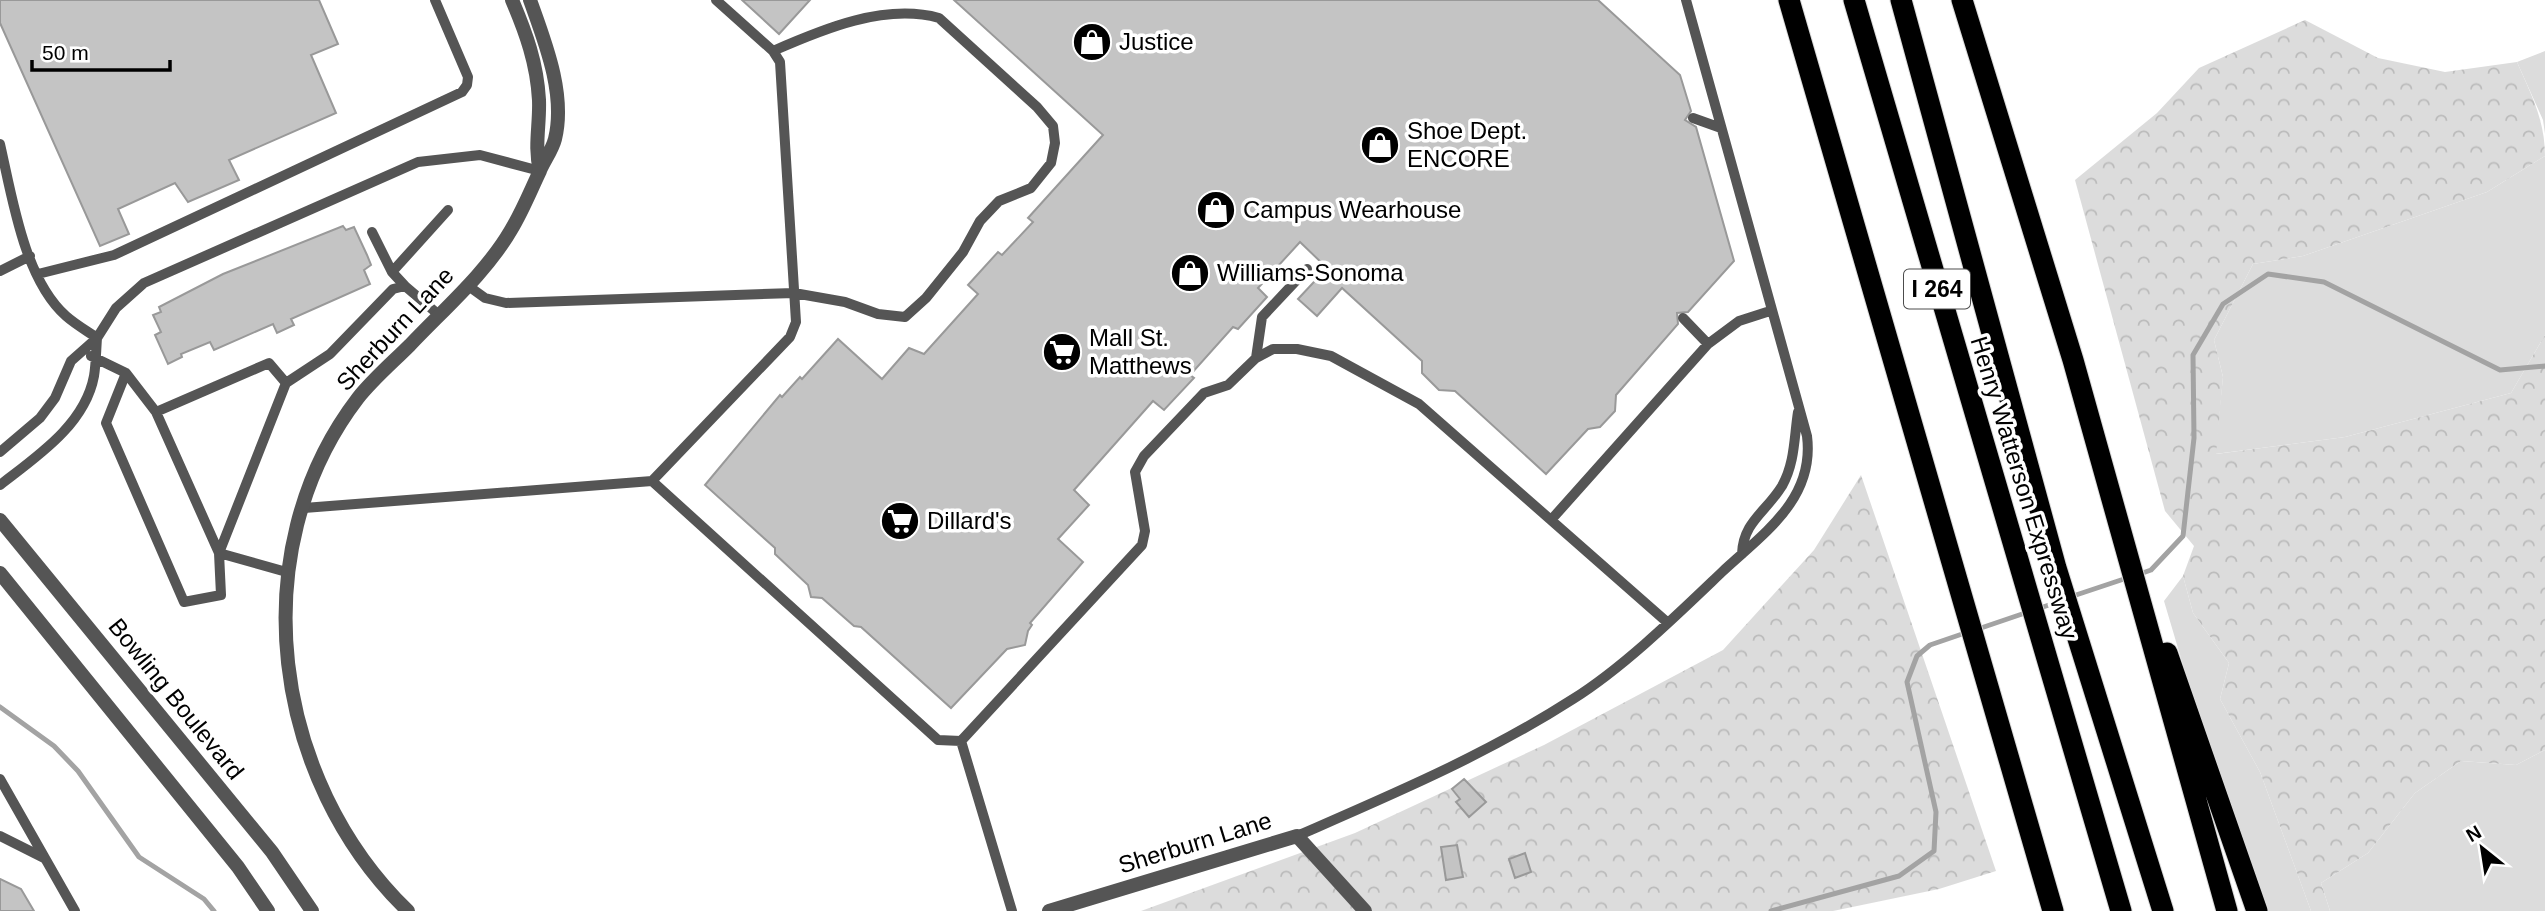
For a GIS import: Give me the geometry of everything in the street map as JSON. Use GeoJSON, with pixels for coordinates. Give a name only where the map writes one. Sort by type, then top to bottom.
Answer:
{"type":"FeatureCollection","features":[{"type":"Feature","properties":{"kind":"highway"},"geometry":{"type":"LineString","coordinates":[[1789,0],[1982,660],[2051,911]]}},
{"type":"Feature","properties":{"kind":"highway","name":"Henry Watterson Expressway"},"geometry":{"type":"LineString","coordinates":[[1854,0],[2121,911]]}},
{"type":"Feature","properties":{"kind":"highway","name":"Henry Watterson Expressway"},"geometry":{"type":"LineString","coordinates":[[1901,0],[2056,568],[2163,911]]}},
{"type":"Feature","properties":{"kind":"highway"},"geometry":{"type":"LineString","coordinates":[[1962,0],[2073,360],[2123,544],[2258,911]]}},
{"type":"Feature","properties":{"kind":"highway"},"geometry":{"type":"LineString","coordinates":[[2147,612],[2227,911]]}},
{"type":"Feature","properties":{"kind":"street"},"geometry":{"type":"LineString","coordinates":[[512,0],[534,58],[539,103],[535,148],[540,171]]}},
{"type":"Feature","properties":{"kind":"street","name":"Sherburn Lane"},"geometry":{"type":"LineString","coordinates":[[408,911],[367,866],[344,832],[308,758],[289,678],[285,636],[290,573],[304,508],[336,432],[359,397],[467,285],[510,232],[555,139],[557,102],[551,64],[530,0]]}},
{"type":"Feature","properties":{"kind":"street","name":"Bowling Boulevard"},"geometry":{"type":"LineString","coordinates":[[0,520],[272,852],[312,911]]}},
{"type":"Feature","properties":{"kind":"street"},"geometry":{"type":"LineString","coordinates":[[0,573],[238,867],[268,911]]}},
{"type":"Feature","properties":{"kind":"street","name":"Sherburn Lane"},"geometry":{"type":"LineString","coordinates":[[1049,911],[1297,836],[1365,911]]}},
{"type":"Feature","properties":{"kind":"lane"},"geometry":{"type":"LineString","coordinates":[[38,274],[114,255],[462,92],[468,77],[435,0]]}},
{"type":"Feature","properties":{"kind":"lane"},"geometry":{"type":"LineString","coordinates":[[304,508],[652,481],[790,337],[796,322],[780,62],[774,51],[716,0]]}},
{"type":"Feature","properties":{"kind":"lane"},"geometry":{"type":"LineString","coordinates":[[1297,836],[1509,738],[1576,698],[1668,624],[1779,519],[1803,484],[1810,459],[1798,408],[1686,0]]}},
{"type":"Feature","properties":{"kind":"lane"},"geometry":{"type":"LineString","coordinates":[[467,285],[485,298],[506,303],[794,293],[845,302],[878,314],[905,317],[926,298],[962,252],[980,221],[999,201],[1031,188],[1051,163],[1055,143],[1053,126],[1037,107],[939,18],[924,14],[846,21],[774,51]]}},
{"type":"Feature","properties":{"kind":"lane"},"geometry":{"type":"LineString","coordinates":[[1693,118],[1721,128]]}},
{"type":"Feature","properties":{"kind":"lane"},"geometry":{"type":"LineString","coordinates":[[0,144],[30,256],[46,292],[65,315],[97,338]]}},
{"type":"Feature","properties":{"kind":"lane"},"geometry":{"type":"LineString","coordinates":[[0,452],[40,418],[55,398],[71,361],[97,338],[116,307],[144,283],[418,162],[480,156],[540,171]]}},
{"type":"Feature","properties":{"kind":"lane"},"geometry":{"type":"LineString","coordinates":[[392,272],[448,210]]}},
{"type":"Feature","properties":{"kind":"lane"},"geometry":{"type":"LineString","coordinates":[[372,232],[392,272],[439,315]]}},
{"type":"Feature","properties":{"kind":"lane"},"geometry":{"type":"LineString","coordinates":[[0,271],[30,256]]}},
{"type":"Feature","properties":{"kind":"lane"},"geometry":{"type":"LineString","coordinates":[[1256,358],[1262,317],[1307,269]]}},
{"type":"Feature","properties":{"kind":"lane"},"geometry":{"type":"LineString","coordinates":[[219,553],[286,383],[330,354],[393,289],[405,286]]}},
{"type":"Feature","properties":{"kind":"lane"},"geometry":{"type":"LineString","coordinates":[[1551,520],[1708,344],[1739,321],[1770,311]]}},
{"type":"Feature","properties":{"kind":"lane"},"geometry":{"type":"LineString","coordinates":[[1683,318],[1708,344]]}},
{"type":"Feature","properties":{"kind":"lane"},"geometry":{"type":"LineString","coordinates":[[0,485],[59,437],[82,407],[94,378],[97,338]]}},
{"type":"Feature","properties":{"kind":"lane"},"geometry":{"type":"LineString","coordinates":[[961,741],[1142,544],[1145,531],[1135,472],[1144,456],[1204,393],[1228,385],[1256,358],[1273,349],[1297,349],[1331,356],[1419,404],[1668,624]]}},
{"type":"Feature","properties":{"kind":"lane"},"geometry":{"type":"LineString","coordinates":[[82,351],[126,373],[156,412],[219,553],[221,594],[184,603],[106,423],[126,373]]}},
{"type":"Feature","properties":{"kind":"lane"},"geometry":{"type":"LineString","coordinates":[[156,412],[270,363],[286,383]]}},
{"type":"Feature","properties":{"kind":"lane"},"geometry":{"type":"LineString","coordinates":[[1742,554],[1743,535],[1772,499],[1788,473],[1795,445],[1798,408]]}},
{"type":"Feature","properties":{"kind":"lane"},"geometry":{"type":"LineString","coordinates":[[652,481],[939,740],[961,741]]}},
{"type":"Feature","properties":{"kind":"lane"},"geometry":{"type":"LineString","coordinates":[[219,553],[290,573]]}},
{"type":"Feature","properties":{"kind":"lane"},"geometry":{"type":"LineString","coordinates":[[961,741],[1012,911]]}},
{"type":"Feature","properties":{"kind":"lane"},"geometry":{"type":"LineString","coordinates":[[0,779],[75,911]]}},
{"type":"Feature","properties":{"kind":"lane"},"geometry":{"type":"LineString","coordinates":[[0,836],[45,858]]}},
{"type":"Feature","properties":{"kind":"green space"},"geometry":{"type":"Polygon","coordinates":[[[2305,20],[2378,58],[2445,72],[2517,62],[2540,119],[2545,156],[2487,192],[2303,256],[2253,264],[2214,340],[2223,377],[2216,454],[2345,437],[2511,393],[2545,335],[2545,750],[2516,765],[2461,761],[2415,793],[2368,853],[2321,883],[2330,911],[2311,911],[2260,772],[2220,699],[2229,663],[2193,613],[2183,576],[2194,546],[2165,511],[2075,180],[2157,113],[2199,68],[2305,20]]]}},
{"type":"Feature","properties":{"kind":"green space"},"geometry":{"type":"Polygon","coordinates":[[[2545,51],[2545,134],[2543,120],[2517,62],[2545,51]]]}},
{"type":"Feature","properties":{"kind":"green space"},"geometry":{"type":"Polygon","coordinates":[[[2545,156],[2545,335],[2511,393],[2345,437],[2215,454],[2223,377],[2214,340],[2253,264],[2303,256],[2487,192],[2545,156]]]}},
{"type":"Feature","properties":{"kind":"green space"},"geometry":{"type":"Polygon","coordinates":[[[1861,475],[1996,871],[1939,889],[1833,911],[1141,911],[1355,833],[1544,745],[1723,650],[1814,550],[1861,475]]]}},
{"type":"Feature","properties":{"kind":"green space"},"geometry":{"type":"Polygon","coordinates":[[[2183,576],[2193,613],[2229,663],[2220,699],[2260,772],[2311,911],[2267,911],[2210,756],[2164,601],[2183,576]]]}},
{"type":"Feature","properties":{"kind":"green space"},"geometry":{"type":"Polygon","coordinates":[[[2545,750],[2545,911],[2330,911],[2321,883],[2368,853],[2415,793],[2461,761],[2516,765],[2545,750]]]}},
{"type":"Feature","properties":{"kind":"building"},"geometry":{"type":"Polygon","coordinates":[[[0,0],[319,0],[338,44],[311,55],[336,113],[229,160],[239,180],[188,202],[175,183],[118,209],[129,234],[100,246],[0,23],[0,0]]]}},
{"type":"Feature","properties":{"kind":"building"},"geometry":{"type":"Polygon","coordinates":[[[742,0],[810,0],[779,34],[742,0]]]}},
{"type":"Feature","properties":{"kind":"building","name":"Mall St. Matthews"},"geometry":{"type":"Polygon","coordinates":[[[954,0],[1598,0],[1680,75],[1691,111],[1685,120],[1696,127],[1734,261],[1688,312],[1677,313],[1678,324],[1616,395],[1615,411],[1600,427],[1588,429],[1546,474],[1455,391],[1439,390],[1422,373],[1422,361],[1342,288],[1317,316],[1298,299],[1327,268],[1300,242],[1258,288],[1267,297],[1238,329],[1233,327],[1190,375],[1194,378],[1164,410],[1153,401],[1074,490],[1089,505],[1058,539],[1083,562],[1030,623],[1032,625],[1025,645],[1007,649],[951,708],[861,627],[854,626],[822,598],[811,597],[808,585],[775,554],[775,548],[705,485],[780,395],[782,397],[800,377],[802,379],[838,339],[882,379],[909,348],[924,354],[978,294],[968,285],[998,252],[1002,255],[1033,222],[1028,218],[1103,135],[954,0]]]}},
{"type":"Feature","properties":{"kind":"building"},"geometry":{"type":"Polygon","coordinates":[[[343,226],[346,230],[354,227],[371,265],[364,270],[370,284],[291,319],[294,325],[277,333],[273,324],[214,350],[210,342],[181,354],[182,357],[168,364],[155,335],[161,332],[153,315],[161,312],[159,307],[223,274],[343,226]]]}},
{"type":"Feature","properties":{"kind":"building"},"geometry":{"type":"Polygon","coordinates":[[[1464,779],[1486,802],[1469,817],[1456,802],[1460,799],[1452,789],[1464,779]]]}},
{"type":"Feature","properties":{"kind":"building"},"geometry":{"type":"Polygon","coordinates":[[[1457,845],[1463,877],[1446,880],[1441,847],[1457,845]]]}},
{"type":"Feature","properties":{"kind":"building"},"geometry":{"type":"Polygon","coordinates":[[[1525,853],[1531,872],[1515,878],[1509,859],[1525,853]]]}},
{"type":"Feature","properties":{"kind":"building"},"geometry":{"type":"Polygon","coordinates":[[[0,879],[21,889],[34,911],[0,911],[0,879]]]}},
{"type":"Feature","properties":{"kind":"waterway"},"geometry":{"type":"LineString","coordinates":[[2137,575],[2151,570],[2183,536],[2194,438],[2193,355],[2223,304],[2268,274],[2324,282],[2500,370],[2545,366]]}},
{"type":"Feature","properties":{"kind":"waterway"},"geometry":{"type":"LineString","coordinates":[[2070,597],[2127,578]]}},
{"type":"Feature","properties":{"kind":"waterway"},"geometry":{"type":"LineString","coordinates":[[2037,609],[2061,601]]}},
{"type":"Feature","properties":{"kind":"waterway"},"geometry":{"type":"LineString","coordinates":[[1978,629],[2028,612]]}},
{"type":"Feature","properties":{"kind":"waterway"},"geometry":{"type":"LineString","coordinates":[[1771,911],[1899,876],[1934,851],[1936,812],[1907,682],[1917,656],[1930,645],[1968,632]]}},
{"type":"Feature","properties":{"kind":"waterway"},"geometry":{"type":"LineString","coordinates":[[0,707],[54,746],[78,771],[139,857],[204,899],[214,911]]}},
{"type":"Feature","properties":{"kind":"place","name":"Justice"},"geometry":{"type":"Point","coordinates":[1092,42]}},
{"type":"Feature","properties":{"kind":"place","name":"Shoe Dept. ENCORE"},"geometry":{"type":"Point","coordinates":[1380,145]}},
{"type":"Feature","properties":{"kind":"place","name":"Campus Wearhouse"},"geometry":{"type":"Point","coordinates":[1216,210]}},
{"type":"Feature","properties":{"kind":"place","name":"Williams-Sonoma"},"geometry":{"type":"Point","coordinates":[1190,273]}},
{"type":"Feature","properties":{"kind":"place","name":"Mall St. Matthews"},"geometry":{"type":"Point","coordinates":[1062,352]}},
{"type":"Feature","properties":{"kind":"place","name":"Dillard's"},"geometry":{"type":"Point","coordinates":[900,521]}}]}
